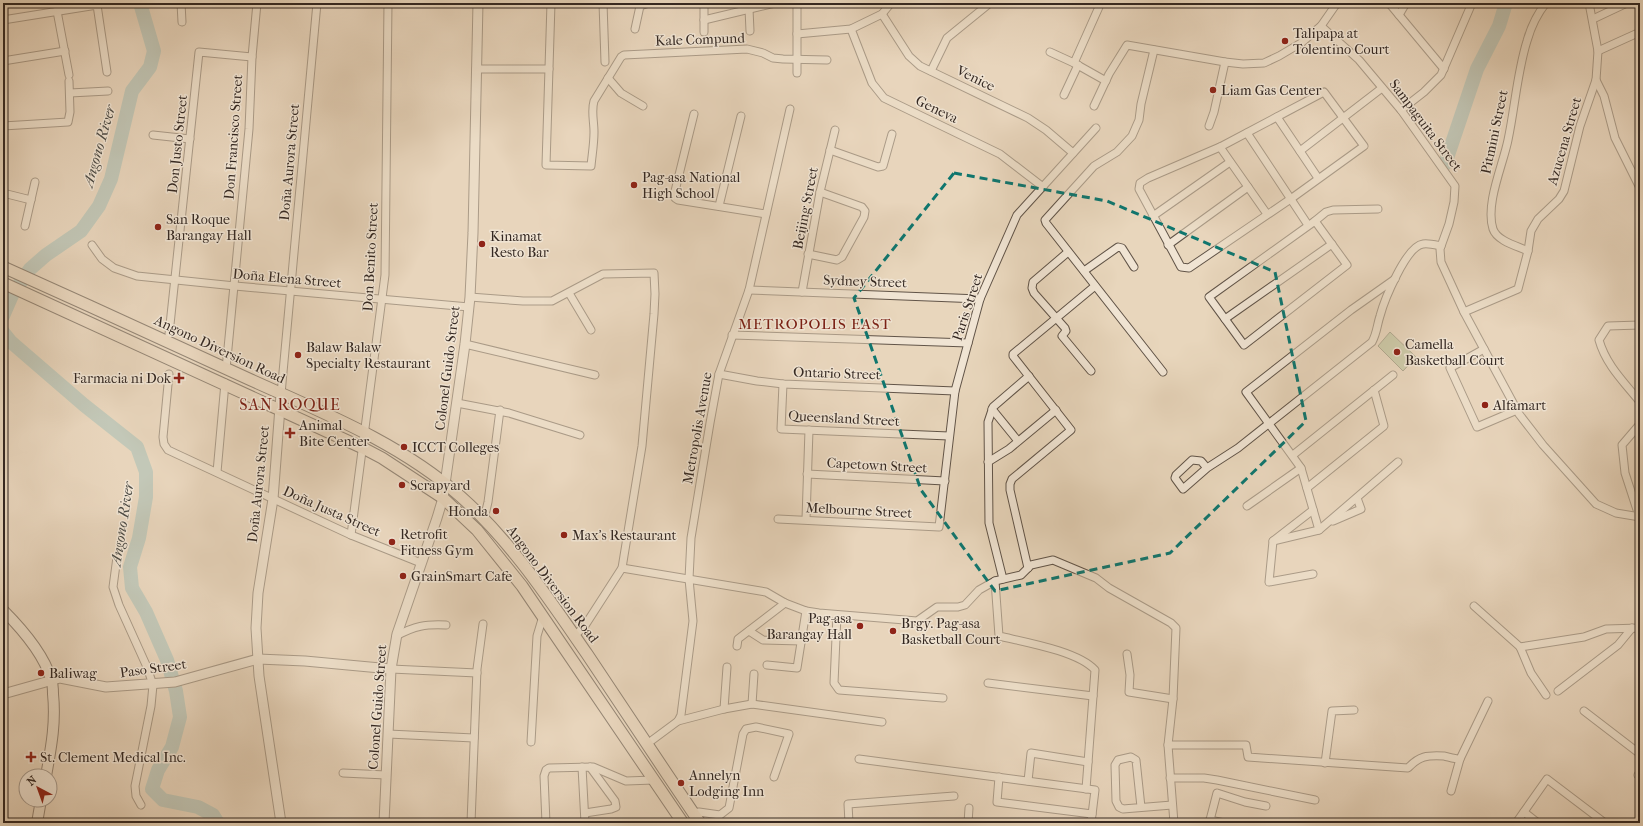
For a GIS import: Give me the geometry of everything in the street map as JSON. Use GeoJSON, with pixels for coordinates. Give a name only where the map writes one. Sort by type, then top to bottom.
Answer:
{"type":"FeatureCollection","features":[{"type":"Feature","properties":{"kind":"main road","name":"Angono Diversion Road"},"geometry":{"type":"LineString","coordinates":[[3,267],[365,432],[420,465],[445,483],[484,519],[512,550],[574,636],[700,823]]}},
{"type":"Feature","properties":{"kind":"main road","name":"Angono Diversion Road"},"geometry":{"type":"LineString","coordinates":[[3,283],[280,408],[363,448],[388,462],[443,498],[477,530],[502,559],[543,616],[683,823]]}},
{"type":"Feature","properties":{"kind":"main road"},"geometry":{"type":"LineString","coordinates":[[3,610],[33,645],[44,662],[52,680],[55,720],[47,768]]}},
{"type":"Feature","properties":{"kind":"main road"},"geometry":{"type":"LineString","coordinates":[[594,693],[607,684]]}},
{"type":"Feature","properties":{"kind":"main road"},"geometry":{"type":"LineString","coordinates":[[37,823],[40,808]]}},
{"type":"Feature","properties":{"kind":"main road"},"geometry":{"type":"LineString","coordinates":[[676,814],[691,809]]}},
{"type":"Feature","properties":{"kind":"street"},"geometry":{"type":"LineString","coordinates":[[181,3],[182,22]]}},
{"type":"Feature","properties":{"kind":"street","name":"Don Francisco Street"},"geometry":{"type":"LineString","coordinates":[[226,368],[249,129],[252,57],[257,3]]}},
{"type":"Feature","properties":{"kind":"street","name":"Doña Aurora Street"},"geometry":{"type":"LineString","coordinates":[[281,823],[258,659],[256,628],[258,593],[272,499],[317,3]]}},
{"type":"Feature","properties":{"kind":"street","name":"Don Benito Street"},"geometry":{"type":"LineString","coordinates":[[351,535],[383,300],[385,275],[388,3]]}},
{"type":"Feature","properties":{"kind":"street","name":"Colonel Guido Street"},"geometry":{"type":"LineString","coordinates":[[384,823],[391,669],[396,636],[443,498],[465,344],[473,234],[478,3]]}},
{"type":"Feature","properties":{"kind":"street"},"geometry":{"type":"LineString","coordinates":[[551,3],[546,165],[590,166],[594,130],[592,107],[608,78],[622,93],[643,106]]}},
{"type":"Feature","properties":{"kind":"street"},"geometry":{"type":"LineString","coordinates":[[603,3],[605,62]]}},
{"type":"Feature","properties":{"kind":"street"},"geometry":{"type":"LineString","coordinates":[[635,29],[640,6],[649,3]]}},
{"type":"Feature","properties":{"kind":"street"},"geometry":{"type":"LineString","coordinates":[[704,3],[704,32]]}},
{"type":"Feature","properties":{"kind":"street"},"geometry":{"type":"LineString","coordinates":[[704,20],[775,3]]}},
{"type":"Feature","properties":{"kind":"street"},"geometry":{"type":"LineString","coordinates":[[797,3],[797,73]]}},
{"type":"Feature","properties":{"kind":"street"},"geometry":{"type":"LineString","coordinates":[[798,34],[851,29],[882,14],[891,3]]}},
{"type":"Feature","properties":{"kind":"street"},"geometry":{"type":"LineString","coordinates":[[931,70],[947,38],[990,3]]}},
{"type":"Feature","properties":{"kind":"street"},"geometry":{"type":"LineString","coordinates":[[1094,106],[1106,81],[1127,45],[1225,62],[1242,64],[1264,63],[1302,42],[1321,26],[1337,3]]}},
{"type":"Feature","properties":{"kind":"street"},"geometry":{"type":"LineString","coordinates":[[1389,3],[1444,69]]}},
{"type":"Feature","properties":{"kind":"street"},"geometry":{"type":"LineString","coordinates":[[1399,14],[1406,3]]}},
{"type":"Feature","properties":{"kind":"street"},"geometry":{"type":"LineString","coordinates":[[1401,110],[1424,92],[1441,75],[1472,3]]}},
{"type":"Feature","properties":{"kind":"street","name":"Pitmini Street"},"geometry":{"type":"LineString","coordinates":[[1528,251],[1500,238],[1493,230],[1490,216],[1508,139],[1514,97],[1527,41],[1538,13],[1546,3]]}},
{"type":"Feature","properties":{"kind":"street","name":"Azucena Street"},"geometry":{"type":"LineString","coordinates":[[1464,312],[1518,289],[1528,251],[1531,231],[1538,219],[1559,199],[1564,191],[1580,126],[1596,80],[1598,50],[1589,3]]}},
{"type":"Feature","properties":{"kind":"street"},"geometry":{"type":"LineString","coordinates":[[1593,19],[1627,3]]}},
{"type":"Feature","properties":{"kind":"street"},"geometry":{"type":"LineString","coordinates":[[3,20],[97,5],[106,72]]}},
{"type":"Feature","properties":{"kind":"street"},"geometry":{"type":"LineString","coordinates":[[1064,95],[1099,7]]}},
{"type":"Feature","properties":{"kind":"street"},"geometry":{"type":"LineString","coordinates":[[749,9],[750,31]]}},
{"type":"Feature","properties":{"kind":"street"},"geometry":{"type":"LineString","coordinates":[[3,126],[68,122],[70,112],[69,78],[57,11]]}},
{"type":"Feature","properties":{"kind":"street","name":"Venice"},"geometry":{"type":"LineString","coordinates":[[882,14],[909,56],[920,66],[1028,118],[1046,130],[1073,153]]}},
{"type":"Feature","properties":{"kind":"street","name":"Sampaguita Street"},"geometry":{"type":"LineString","coordinates":[[1321,26],[1359,60],[1401,110],[1455,186],[1454,202],[1449,224],[1441,246],[1441,262],[1464,312],[1517,410],[1543,445],[1596,504],[1616,513],[1640,518]]}},
{"type":"Feature","properties":{"kind":"street","name":"Geneva"},"geometry":{"type":"LineString","coordinates":[[851,29],[872,83],[884,98],[1000,154],[1043,187]]}},
{"type":"Feature","properties":{"kind":"street"},"geometry":{"type":"LineString","coordinates":[[1598,50],[1640,32]]}},
{"type":"Feature","properties":{"kind":"street","name":"Kale Compund"},"geometry":{"type":"LineString","coordinates":[[608,78],[621,57],[624,55],[747,50],[763,52],[773,58],[828,60]]}},
{"type":"Feature","properties":{"kind":"street"},"geometry":{"type":"LineString","coordinates":[[1154,50],[1141,104],[1139,120],[1132,136],[1117,152],[1094,166],[1045,220],[1068,252],[1164,372]]}},
{"type":"Feature","properties":{"kind":"street"},"geometry":{"type":"LineString","coordinates":[[3,61],[65,51]]}},
{"type":"Feature","properties":{"kind":"street","name":"Don Justo Street"},"geometry":{"type":"LineString","coordinates":[[169,334],[176,280],[199,52],[252,57]]}},
{"type":"Feature","properties":{"kind":"street"},"geometry":{"type":"LineString","coordinates":[[1050,52],[1076,64],[1106,81]]}},
{"type":"Feature","properties":{"kind":"street"},"geometry":{"type":"LineString","coordinates":[[1209,126],[1214,112],[1225,62]]}},
{"type":"Feature","properties":{"kind":"street"},"geometry":{"type":"LineString","coordinates":[[476,69],[549,69]]}},
{"type":"Feature","properties":{"kind":"street"},"geometry":{"type":"LineString","coordinates":[[1596,80],[1604,96],[1615,138],[1640,188]]}},
{"type":"Feature","properties":{"kind":"street"},"geometry":{"type":"LineString","coordinates":[[1300,151],[1382,88]]}},
{"type":"Feature","properties":{"kind":"street"},"geometry":{"type":"LineString","coordinates":[[70,93],[108,91]]}},
{"type":"Feature","properties":{"kind":"street"},"geometry":{"type":"LineString","coordinates":[[1324,92],[1344,118],[1364,146],[1292,198],[1189,268],[1181,267],[1139,189],[1140,183],[1148,178],[1220,147],[1324,92]]}},
{"type":"Feature","properties":{"kind":"street","name":"Metropolis Avenue"},"geometry":{"type":"LineString","coordinates":[[678,722],[681,715],[692,621],[689,579],[691,538],[719,374],[749,290],[790,109]]}},
{"type":"Feature","properties":{"kind":"street"},"geometry":{"type":"LineString","coordinates":[[694,114],[674,194],[675,198],[766,214]]}},
{"type":"Feature","properties":{"kind":"street"},"geometry":{"type":"LineString","coordinates":[[719,206],[741,116]]}},
{"type":"Feature","properties":{"kind":"street"},"geometry":{"type":"LineString","coordinates":[[1277,118],[1318,178]]}},
{"type":"Feature","properties":{"kind":"street","name":"Paris Street"},"geometry":{"type":"LineString","coordinates":[[939,527],[955,391],[980,299],[1017,215],[1096,128]]}},
{"type":"Feature","properties":{"kind":"street","name":"Beijing Street"},"geometry":{"type":"LineString","coordinates":[[802,292],[820,192],[835,130]]}},
{"type":"Feature","properties":{"kind":"street"},"geometry":{"type":"LineString","coordinates":[[1247,133],[1292,198],[1312,223],[1332,244],[1347,265],[1244,345],[1209,297],[1312,223],[1326,212],[1333,210],[1378,209]]}},
{"type":"Feature","properties":{"kind":"street"},"geometry":{"type":"LineString","coordinates":[[830,150],[878,168],[883,166],[892,134]]}},
{"type":"Feature","properties":{"kind":"street"},"geometry":{"type":"LineString","coordinates":[[153,135],[190,139]]}},
{"type":"Feature","properties":{"kind":"street"},"geometry":{"type":"LineString","coordinates":[[1220,147],[1267,214]]}},
{"type":"Feature","properties":{"kind":"street"},"geometry":{"type":"LineString","coordinates":[[1153,216],[1230,162]]}},
{"type":"Feature","properties":{"kind":"street"},"geometry":{"type":"LineString","coordinates":[[25,226],[35,182]]}},
{"type":"Feature","properties":{"kind":"street"},"geometry":{"type":"LineString","coordinates":[[1168,244],[1248,187]]}},
{"type":"Feature","properties":{"kind":"street"},"geometry":{"type":"LineString","coordinates":[[808,254],[837,260],[842,257],[864,217],[865,211],[862,207],[820,192]]}},
{"type":"Feature","properties":{"kind":"street"},"geometry":{"type":"LineString","coordinates":[[3,193],[31,200]]}},
{"type":"Feature","properties":{"kind":"street"},"geometry":{"type":"LineString","coordinates":[[1225,319],[1332,244]]}},
{"type":"Feature","properties":{"kind":"street"},"geometry":{"type":"LineString","coordinates":[[1207,468],[1238,448],[1372,342],[1376,335],[1379,318],[1385,299],[1406,258],[1417,246],[1423,244],[1441,246]]}},
{"type":"Feature","properties":{"kind":"street","name":"Doña Elena Street"},"geometry":{"type":"LineString","coordinates":[[92,245],[102,259],[114,268],[137,276],[383,300],[469,302],[552,301],[603,274],[654,273],[654,314],[643,439],[622,568]]}},
{"type":"Feature","properties":{"kind":"street"},"geometry":{"type":"LineString","coordinates":[[1084,271],[1118,246],[1122,248],[1134,267]]}},
{"type":"Feature","properties":{"kind":"street"},"geometry":{"type":"LineString","coordinates":[[1068,252],[1033,282],[1032,288],[1034,293],[1065,328],[1066,331],[1062,336],[1091,371]]}},
{"type":"Feature","properties":{"kind":"street"},"geometry":{"type":"LineString","coordinates":[[1319,530],[1302,468],[1268,424],[1266,418],[1246,392],[1351,310],[1396,278]]}},
{"type":"Feature","properties":{"kind":"street"},"geometry":{"type":"LineString","coordinates":[[1028,568],[1010,490],[1010,484],[1012,479],[1071,430],[1013,356],[1013,354],[1095,286]]}},
{"type":"Feature","properties":{"kind":"street","name":"Sydney Street"},"geometry":{"type":"LineString","coordinates":[[749,290],[980,299]]}},
{"type":"Feature","properties":{"kind":"street"},"geometry":{"type":"LineString","coordinates":[[569,293],[591,330]]}},
{"type":"Feature","properties":{"kind":"street"},"geometry":{"type":"LineString","coordinates":[[1640,325],[1608,326],[1599,340],[1609,365],[1640,402]]}},
{"type":"Feature","properties":{"kind":"street"},"geometry":{"type":"LineString","coordinates":[[732,335],[968,343]]}},
{"type":"Feature","properties":{"kind":"street"},"geometry":{"type":"LineString","coordinates":[[465,344],[595,375]]}},
{"type":"Feature","properties":{"kind":"street"},"geometry":{"type":"LineString","coordinates":[[1484,349],[1450,368],[1477,427],[1517,410]]}},
{"type":"Feature","properties":{"kind":"street","name":"Doña Justa Street"},"geometry":{"type":"LineString","coordinates":[[169,374],[163,437],[164,444],[168,450],[351,535],[422,563]]}},
{"type":"Feature","properties":{"kind":"street","name":"Ontario Street"},"geometry":{"type":"LineString","coordinates":[[719,374],[783,384],[955,391]]}},
{"type":"Feature","properties":{"kind":"street"},"geometry":{"type":"LineString","coordinates":[[1292,455],[1393,375]]}},
{"type":"Feature","properties":{"kind":"street"},"geometry":{"type":"LineString","coordinates":[[1003,579],[989,523],[988,422],[992,409],[999,400],[1029,376]]}},
{"type":"Feature","properties":{"kind":"street"},"geometry":{"type":"LineString","coordinates":[[217,472],[225,383]]}},
{"type":"Feature","properties":{"kind":"street","name":"Queensland Street"},"geometry":{"type":"LineString","coordinates":[[783,384],[781,429],[949,436]]}},
{"type":"Feature","properties":{"kind":"street"},"geometry":{"type":"LineString","coordinates":[[1307,488],[1384,426],[1374,390]]}},
{"type":"Feature","properties":{"kind":"street"},"geometry":{"type":"LineString","coordinates":[[456,403],[500,410],[580,435]]}},
{"type":"Feature","properties":{"kind":"street"},"geometry":{"type":"LineString","coordinates":[[992,409],[1018,442]]}},
{"type":"Feature","properties":{"kind":"street"},"geometry":{"type":"LineString","coordinates":[[484,519],[488,502],[500,410]]}},
{"type":"Feature","properties":{"kind":"street"},"geometry":{"type":"LineString","coordinates":[[988,462],[1009,449],[1056,410]]}},
{"type":"Feature","properties":{"kind":"street"},"geometry":{"type":"LineString","coordinates":[[1640,424],[1622,445],[1625,473],[1640,518]]}},
{"type":"Feature","properties":{"kind":"street"},"geometry":{"type":"LineString","coordinates":[[806,519],[809,430]]}},
{"type":"Feature","properties":{"kind":"street"},"geometry":{"type":"LineString","coordinates":[[1273,541],[1319,530],[1398,462]]}},
{"type":"Feature","properties":{"kind":"street"},"geometry":{"type":"LineString","coordinates":[[1247,506],[1302,468]]}},
{"type":"Feature","properties":{"kind":"street","name":"Capetown Street"},"geometry":{"type":"LineString","coordinates":[[807,474],[945,481]]}},
{"type":"Feature","properties":{"kind":"street"},"geometry":{"type":"LineString","coordinates":[[1327,523],[1361,509],[1357,498]]}},
{"type":"Feature","properties":{"kind":"street"},"geometry":{"type":"LineString","coordinates":[[1313,574],[1269,582],[1273,541],[1314,510]]}},
{"type":"Feature","properties":{"kind":"street","name":"Melbourne Street"},"geometry":{"type":"LineString","coordinates":[[778,518],[939,527]]}},
{"type":"Feature","properties":{"kind":"street"},"geometry":{"type":"LineString","coordinates":[[117,557],[113,587],[138,649],[156,684],[135,786],[136,796],[141,805]]}},
{"type":"Feature","properties":{"kind":"street"},"geometry":{"type":"LineString","coordinates":[[574,636],[584,627],[622,568],[766,592],[785,603],[806,611],[837,615],[917,621],[937,607],[958,607],[965,604],[979,590],[996,581],[1021,575],[1032,565],[1052,560],[1096,578],[1109,588],[1171,623],[1176,628],[1177,633],[1173,699],[1168,745],[1174,823]]}},
{"type":"Feature","properties":{"kind":"street"},"geometry":{"type":"LineString","coordinates":[[996,581],[999,636],[1051,648],[1089,663],[1095,670],[1086,789]]}},
{"type":"Feature","properties":{"kind":"street"},"geometry":{"type":"LineString","coordinates":[[737,646],[738,639],[785,603]]}},
{"type":"Feature","properties":{"kind":"street"},"geometry":{"type":"LineString","coordinates":[[1474,606],[1520,647],[1531,673],[1546,695]]}},
{"type":"Feature","properties":{"kind":"street"},"geometry":{"type":"LineString","coordinates":[[766,665],[798,668],[806,611]]}},
{"type":"Feature","properties":{"kind":"street"},"geometry":{"type":"LineString","coordinates":[[837,615],[834,683],[839,690],[943,698]]}},
{"type":"Feature","properties":{"kind":"street"},"geometry":{"type":"LineString","coordinates":[[531,742],[537,636],[543,616]]}},
{"type":"Feature","properties":{"kind":"street"},"geometry":{"type":"LineString","coordinates":[[471,823],[477,673],[483,624]]}},
{"type":"Feature","properties":{"kind":"street"},"geometry":{"type":"LineString","coordinates":[[396,636],[418,626],[446,625]]}},
{"type":"Feature","properties":{"kind":"street"},"geometry":{"type":"LineString","coordinates":[[1558,691],[1618,645],[1632,628]]}},
{"type":"Feature","properties":{"kind":"street"},"geometry":{"type":"LineString","coordinates":[[1520,647],[1584,637],[1606,629],[1640,628]]}},
{"type":"Feature","properties":{"kind":"street"},"geometry":{"type":"LineString","coordinates":[[749,631],[762,640],[802,641]]}},
{"type":"Feature","properties":{"kind":"street"},"geometry":{"type":"LineString","coordinates":[[1126,654],[1130,675],[1129,692],[1173,699]]}},
{"type":"Feature","properties":{"kind":"street","name":"Paso Street"},"geometry":{"type":"LineString","coordinates":[[3,694],[60,678],[106,687],[175,682],[258,659],[305,661],[391,669]]}},
{"type":"Feature","properties":{"kind":"street"},"geometry":{"type":"LineString","coordinates":[[724,710],[727,667]]}},
{"type":"Feature","properties":{"kind":"street"},"geometry":{"type":"LineString","coordinates":[[391,669],[477,673]]}},
{"type":"Feature","properties":{"kind":"street"},"geometry":{"type":"LineString","coordinates":[[752,704],[754,674]]}},
{"type":"Feature","properties":{"kind":"street"},"geometry":{"type":"LineString","coordinates":[[988,683],[1093,696]]}},
{"type":"Feature","properties":{"kind":"street"},"geometry":{"type":"LineString","coordinates":[[1451,791],[1460,759],[1488,702]]}},
{"type":"Feature","properties":{"kind":"street"},"geometry":{"type":"LineString","coordinates":[[647,744],[678,722],[752,704],[882,722]]}},
{"type":"Feature","properties":{"kind":"street"},"geometry":{"type":"LineString","coordinates":[[1325,763],[1332,711],[1354,710]]}},
{"type":"Feature","properties":{"kind":"street"},"geometry":{"type":"LineString","coordinates":[[1584,711],[1640,754]]}},
{"type":"Feature","properties":{"kind":"street"},"geometry":{"type":"LineString","coordinates":[[691,809],[699,812],[720,815],[729,808],[743,734],[746,730],[756,727],[789,734],[774,777]]}},
{"type":"Feature","properties":{"kind":"street"},"geometry":{"type":"LineString","coordinates":[[388,734],[474,738]]}},
{"type":"Feature","properties":{"kind":"street"},"geometry":{"type":"LineString","coordinates":[[1168,745],[1246,745],[1248,757],[1408,768],[1416,759],[1423,756],[1445,756],[1460,759]]}},
{"type":"Feature","properties":{"kind":"street"},"geometry":{"type":"LineString","coordinates":[[1028,781],[1031,753],[1088,762]]}},
{"type":"Feature","properties":{"kind":"street"},"geometry":{"type":"LineString","coordinates":[[1142,807],[1136,760],[1131,757],[1118,760],[1115,764],[1116,804],[1119,807],[1123,808],[1142,807],[1172,805]]}},
{"type":"Feature","properties":{"kind":"street"},"geometry":{"type":"LineString","coordinates":[[860,759],[1095,790],[1091,823]]}},
{"type":"Feature","properties":{"kind":"street"},"geometry":{"type":"LineString","coordinates":[[585,823],[586,767]]}},
{"type":"Feature","properties":{"kind":"street"},"geometry":{"type":"LineString","coordinates":[[585,812],[611,809],[616,806],[616,801],[586,767]]}},
{"type":"Feature","properties":{"kind":"street"},"geometry":{"type":"LineString","coordinates":[[546,823],[544,776],[546,770],[550,768],[586,767],[605,771],[626,781],[654,780]]}},
{"type":"Feature","properties":{"kind":"street"},"geometry":{"type":"LineString","coordinates":[[343,773],[386,775]]}},
{"type":"Feature","properties":{"kind":"street"},"geometry":{"type":"LineString","coordinates":[[999,777],[997,802],[1092,814]]}},
{"type":"Feature","properties":{"kind":"street"},"geometry":{"type":"LineString","coordinates":[[1170,778],[1204,778],[1315,800]]}},
{"type":"Feature","properties":{"kind":"street"},"geometry":{"type":"LineString","coordinates":[[1516,823],[1547,779],[1604,823]]}},
{"type":"Feature","properties":{"kind":"street"},"geometry":{"type":"LineString","coordinates":[[1224,823],[1208,821],[1217,793],[1245,802],[1266,806]]}},
{"type":"Feature","properties":{"kind":"street"},"geometry":{"type":"LineString","coordinates":[[849,823],[848,804],[954,796]]}},
{"type":"Feature","properties":{"kind":"street"},"geometry":{"type":"LineString","coordinates":[[968,823],[969,808]]}},
{"type":"Feature","properties":{"kind":"street"},"geometry":{"type":"LineString","coordinates":[[1524,812],[1538,823]]}},
{"type":"Feature","properties":{"kind":"highlighted area"},"geometry":{"type":"Polygon","coordinates":[[[954,173],[1107,201],[1275,272],[1306,421],[1170,553],[995,591],[921,490],[854,298],[954,173]]]}},
{"type":"Feature","properties":{"kind":"green space","name":"Camella Basketball Court"},"geometry":{"type":"Polygon","coordinates":[[[1390,332],[1416,357],[1403,371],[1378,346],[1390,332]]]}},
{"type":"Feature","properties":{"kind":"waterway","name":"Angono River"},"geometry":{"type":"LineString","coordinates":[[3,316],[13,293],[30,269],[46,255],[81,231],[99,206],[111,179],[132,91],[150,67],[154,51],[140,3]]}},
{"type":"Feature","properties":{"kind":"waterway"},"geometry":{"type":"LineString","coordinates":[[1445,164],[1477,69],[1499,26],[1506,3]]}},
{"type":"Feature","properties":{"kind":"waterway","name":"Angono River"},"geometry":{"type":"LineString","coordinates":[[3,332],[11,342],[84,405],[137,447],[146,472],[146,497],[139,538],[130,567],[132,588],[146,612],[167,660],[176,691],[180,717],[172,747],[158,770],[152,789],[163,800],[198,807],[213,815],[218,823]]}},
{"type":"Feature","properties":{"kind":"place","name":"Talipapa at Tolentino Court"},"geometry":{"type":"Point","coordinates":[1285,41]}},
{"type":"Feature","properties":{"kind":"place","name":"Liam Gas Center"},"geometry":{"type":"Point","coordinates":[1213,90]}},
{"type":"Feature","properties":{"kind":"place","name":"Pag-asa National High School"},"geometry":{"type":"Point","coordinates":[634,185]}},
{"type":"Feature","properties":{"kind":"place","name":"San Roque Barangay Hall"},"geometry":{"type":"Point","coordinates":[158,227]}},
{"type":"Feature","properties":{"kind":"place","name":"Kinamat Resto Bar"},"geometry":{"type":"Point","coordinates":[482,244]}},
{"type":"Feature","properties":{"kind":"place","name":"Camella Basketball Court"},"geometry":{"type":"Point","coordinates":[1397,352]}},
{"type":"Feature","properties":{"kind":"place","name":"Balaw Balaw Specialty Restaurant"},"geometry":{"type":"Point","coordinates":[298,355]}},
{"type":"Feature","properties":{"kind":"place","name":"Farmacia ni Dok"},"geometry":{"type":"Point","coordinates":[179,378]}},
{"type":"Feature","properties":{"kind":"place","name":"Alfamart"},"geometry":{"type":"Point","coordinates":[1485,405]}},
{"type":"Feature","properties":{"kind":"place","name":"Animal Bite Center"},"geometry":{"type":"Point","coordinates":[290,433]}},
{"type":"Feature","properties":{"kind":"place","name":"ICCT Colleges"},"geometry":{"type":"Point","coordinates":[404,447]}},
{"type":"Feature","properties":{"kind":"place","name":"Scrapyard"},"geometry":{"type":"Point","coordinates":[402,485]}},
{"type":"Feature","properties":{"kind":"place","name":"Honda"},"geometry":{"type":"Point","coordinates":[496,511]}},
{"type":"Feature","properties":{"kind":"place","name":"Max's Restaurant"},"geometry":{"type":"Point","coordinates":[564,535]}},
{"type":"Feature","properties":{"kind":"place","name":"Retrofit Fitness Gym"},"geometry":{"type":"Point","coordinates":[392,542]}},
{"type":"Feature","properties":{"kind":"place","name":"GrainSmart Cafe"},"geometry":{"type":"Point","coordinates":[403,576]}},
{"type":"Feature","properties":{"kind":"place","name":"Pag-asa Barangay Hall"},"geometry":{"type":"Point","coordinates":[860,626]}},
{"type":"Feature","properties":{"kind":"place","name":"Brgy. Pag-asa Basketball Court"},"geometry":{"type":"Point","coordinates":[893,631]}},
{"type":"Feature","properties":{"kind":"place","name":"Baliwag"},"geometry":{"type":"Point","coordinates":[41,673]}},
{"type":"Feature","properties":{"kind":"place","name":"St. Clement Medical Inc."},"geometry":{"type":"Point","coordinates":[31,757]}},
{"type":"Feature","properties":{"kind":"place","name":"Annelyn Lodging Inn"},"geometry":{"type":"Point","coordinates":[681,783]}},
{"type":"Feature","properties":{"kind":"district","name":"METROPOLIS EAST"},"geometry":{"type":"Point","coordinates":[815,324]}},
{"type":"Feature","properties":{"kind":"district","name":"SAN ROQUE"},"geometry":{"type":"Point","coordinates":[290,404]}}]}
